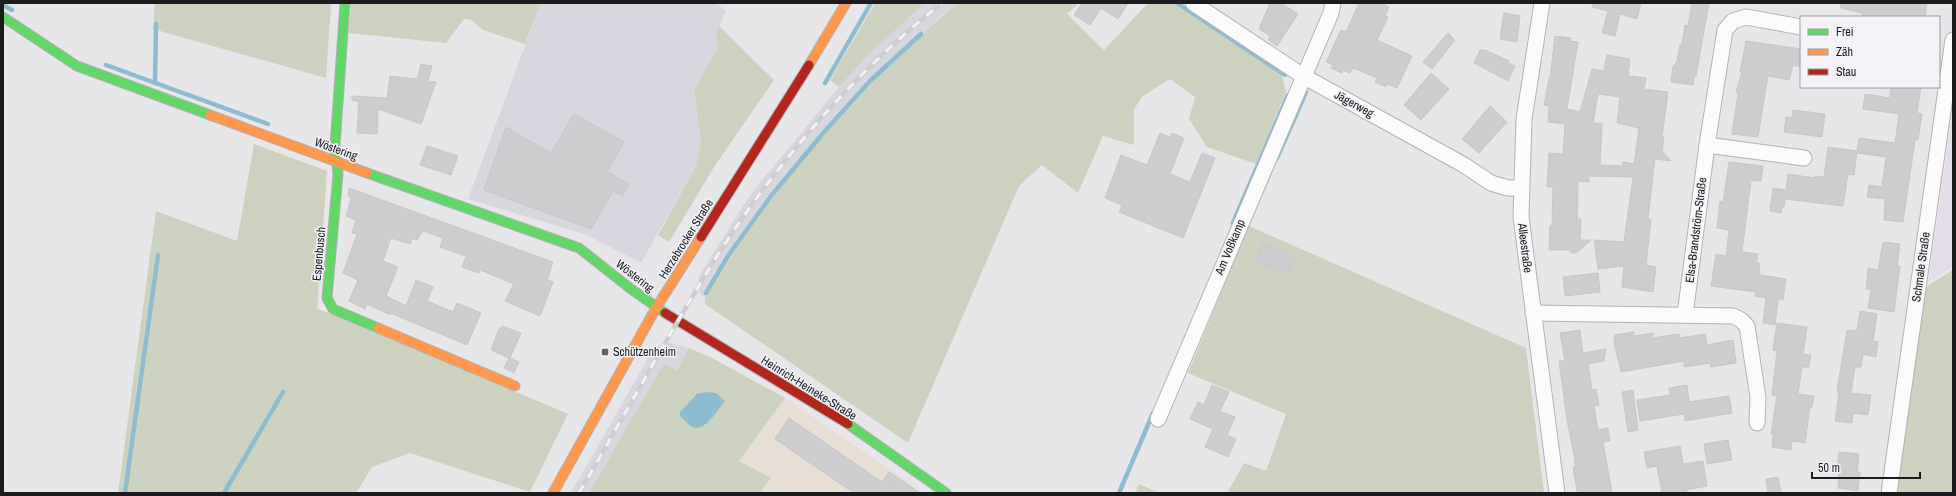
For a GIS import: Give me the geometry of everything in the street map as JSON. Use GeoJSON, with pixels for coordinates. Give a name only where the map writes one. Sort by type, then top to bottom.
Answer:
{"type":"FeatureCollection","features":[{"type":"Feature","properties":{"kind":"street","name":"Espenbusch"},"geometry":{"type":"LineString","coordinates":[[345,3],[335,146],[338,174],[327,298],[333,309],[515,386]]}},
{"type":"Feature","properties":{"kind":"street","name":"Herzebrocker Straße"},"geometry":{"type":"LineString","coordinates":[[553,493],[656,308],[797,85],[846,3]]}},
{"type":"Feature","properties":{"kind":"street","name":"Jägerweg"},"geometry":{"type":"LineString","coordinates":[[1193,3],[1303,76],[1464,165],[1491,183],[1508,188],[1521,188]]}},
{"type":"Feature","properties":{"kind":"street","name":"Am Voßkamp"},"geometry":{"type":"LineString","coordinates":[[1158,419],[1331,12],[1333,3]]}},
{"type":"Feature","properties":{"kind":"street","name":"Alleestraße"},"geometry":{"type":"LineString","coordinates":[[1542,3],[1524,119],[1521,217],[1556,493]]}},
{"type":"Feature","properties":{"kind":"street","name":"Wöstering"},"geometry":{"type":"LineString","coordinates":[[3,17],[78,66],[336,162],[579,248],[656,308]]}},
{"type":"Feature","properties":{"kind":"street","name":"Elsa-Brandström-Straße"},"geometry":{"type":"LineString","coordinates":[[1685,315],[1707,145],[1725,30],[1733,20],[1746,17],[1800,27]]}},
{"type":"Feature","properties":{"kind":"street","name":"Schmale Straße"},"geometry":{"type":"LineString","coordinates":[[1889,493],[1948,49]]}},
{"type":"Feature","properties":{"kind":"street"},"geometry":{"type":"LineString","coordinates":[[1707,145],[1804,158]]}},
{"type":"Feature","properties":{"kind":"street","name":"Heinrich-Heineke-Straße"},"geometry":{"type":"LineString","coordinates":[[656,308],[844,422],[946,493]]}},
{"type":"Feature","properties":{"kind":"street"},"geometry":{"type":"LineString","coordinates":[[1533,313],[1733,316],[1742,320],[1747,326],[1758,397],[1757,423]]}},
{"type":"Feature","properties":{"kind":"shaded area"},"geometry":{"type":"Polygon","coordinates":[[[541,3],[715,3],[726,10],[716,34],[718,48],[694,90],[701,141],[696,166],[641,263],[585,234],[468,199],[541,3]]]}},
{"type":"Feature","properties":{"kind":"shaded area"},"geometry":{"type":"Polygon","coordinates":[[[925,3],[959,3],[943,15],[872,81],[825,134],[755,221],[705,298],[700,294],[698,278],[754,190],[839,87],[868,55],[925,3]]]}},
{"type":"Feature","properties":{"kind":"shaded area"},"geometry":{"type":"Polygon","coordinates":[[[1953,113],[1953,266],[1929,282],[1952,114],[1953,113]]]}},
{"type":"Feature","properties":{"kind":"shaded area"},"geometry":{"type":"Polygon","coordinates":[[[669,343],[689,348],[677,370],[664,363],[589,493],[571,493],[651,353],[658,346],[669,343]]]}},
{"type":"Feature","properties":{"kind":"shaded area"},"geometry":{"type":"Polygon","coordinates":[[[785,398],[924,493],[760,493],[770,478],[739,461],[785,398]]]}},
{"type":"Feature","properties":{"kind":"green space"},"geometry":{"type":"Polygon","coordinates":[[[155,3],[331,3],[326,78],[153,29],[155,3]]]}},
{"type":"Feature","properties":{"kind":"green space"},"geometry":{"type":"Polygon","coordinates":[[[351,3],[541,3],[525,44],[483,30],[472,20],[464,19],[446,43],[349,33],[351,3]]]}},
{"type":"Feature","properties":{"kind":"green space"},"geometry":{"type":"Polygon","coordinates":[[[875,3],[925,3],[868,55],[839,87],[830,80],[875,3]]]}},
{"type":"Feature","properties":{"kind":"green space"},"geometry":{"type":"Polygon","coordinates":[[[959,3],[1079,3],[1067,14],[1104,50],[1148,3],[1173,3],[1282,75],[1286,92],[1256,164],[1207,147],[1189,119],[1195,97],[1170,79],[1143,96],[1134,109],[1134,145],[1103,136],[1078,193],[1042,165],[1019,186],[908,443],[705,304],[705,298],[748,232],[771,200],[820,139],[846,109],[902,53],[959,3]]]}},
{"type":"Feature","properties":{"kind":"green space"},"geometry":{"type":"Polygon","coordinates":[[[719,26],[774,80],[714,167],[669,242],[658,235],[696,166],[701,141],[694,90],[718,48],[716,34],[719,26]]]}},
{"type":"Feature","properties":{"kind":"green space"},"geometry":{"type":"Polygon","coordinates":[[[254,144],[327,171],[317,309],[568,414],[530,492],[410,453],[372,467],[356,493],[118,493],[156,211],[237,241],[254,144]]]}},
{"type":"Feature","properties":{"kind":"green space"},"geometry":{"type":"Polygon","coordinates":[[[1249,226],[1526,348],[1544,493],[1227,493],[1244,463],[1266,471],[1286,414],[1188,373],[1249,226]]]}},
{"type":"Feature","properties":{"kind":"green space"},"geometry":{"type":"Polygon","coordinates":[[[1953,270],[1953,493],[1896,493],[1926,287],[1953,270]]]}},
{"type":"Feature","properties":{"kind":"green space"},"geometry":{"type":"Polygon","coordinates":[[[689,348],[712,358],[785,398],[739,461],[771,478],[760,493],[589,493],[664,363],[677,370],[689,348]]]}},
{"type":"Feature","properties":{"kind":"green space"},"geometry":{"type":"Polygon","coordinates":[[[1139,484],[1159,493],[1135,493],[1139,484]]]}},
{"type":"Feature","properties":{"kind":"water"},"geometry":{"type":"Polygon","coordinates":[[[706,392],[716,393],[725,401],[706,424],[702,427],[692,427],[680,416],[680,412],[697,394],[706,392]]]}},
{"type":"Feature","properties":{"kind":"building"},"geometry":{"type":"Polygon","coordinates":[[[1082,3],[1128,3],[1118,19],[1101,8],[1090,25],[1074,15],[1082,3]]]}},
{"type":"Feature","properties":{"kind":"building"},"geometry":{"type":"Polygon","coordinates":[[[1270,3],[1281,3],[1298,14],[1277,46],[1268,40],[1270,36],[1259,29],[1270,3]]]}},
{"type":"Feature","properties":{"kind":"building"},"geometry":{"type":"Polygon","coordinates":[[[1359,3],[1380,3],[1389,7],[1385,16],[1388,17],[1377,40],[1412,56],[1397,88],[1387,84],[1386,87],[1375,82],[1377,78],[1353,68],[1350,73],[1343,70],[1342,73],[1331,68],[1333,65],[1326,62],[1341,30],[1346,32],[1359,3]]]}},
{"type":"Feature","properties":{"kind":"building"},"geometry":{"type":"Polygon","coordinates":[[[1593,3],[1641,3],[1637,19],[1620,14],[1615,36],[1602,33],[1608,11],[1592,7],[1593,3]]]}},
{"type":"Feature","properties":{"kind":"building"},"geometry":{"type":"Polygon","coordinates":[[[1692,3],[1709,3],[1696,76],[1694,76],[1693,85],[1671,82],[1673,66],[1677,62],[1680,44],[1682,45],[1685,25],[1688,26],[1692,3]]]}},
{"type":"Feature","properties":{"kind":"building"},"geometry":{"type":"Polygon","coordinates":[[[1841,3],[1927,3],[1925,16],[1862,16],[1862,13],[1841,8],[1841,3]]]}},
{"type":"Feature","properties":{"kind":"building"},"geometry":{"type":"Polygon","coordinates":[[[1504,13],[1520,16],[1517,42],[1500,39],[1504,13]]]}},
{"type":"Feature","properties":{"kind":"building"},"geometry":{"type":"Polygon","coordinates":[[[1448,33],[1455,40],[1432,69],[1423,62],[1448,33]]]}},
{"type":"Feature","properties":{"kind":"building"},"geometry":{"type":"Polygon","coordinates":[[[1555,36],[1571,38],[1570,41],[1578,42],[1567,109],[1580,112],[1592,69],[1604,71],[1607,55],[1630,59],[1628,76],[1646,78],[1644,89],[1668,92],[1662,137],[1664,137],[1662,151],[1671,161],[1655,159],[1648,219],[1651,220],[1646,265],[1656,267],[1653,292],[1622,287],[1624,266],[1598,269],[1594,240],[1624,242],[1633,177],[1589,176],[1589,182],[1578,181],[1577,219],[1581,219],[1580,240],[1591,240],[1576,253],[1571,253],[1570,250],[1549,250],[1550,226],[1552,226],[1553,187],[1547,187],[1549,153],[1563,154],[1565,124],[1548,122],[1549,106],[1544,105],[1550,78],[1555,36]],[[1598,94],[1593,123],[1602,124],[1600,165],[1622,166],[1623,162],[1634,164],[1639,128],[1617,123],[1620,97],[1598,94]]]}},
{"type":"Feature","properties":{"kind":"building"},"geometry":{"type":"Polygon","coordinates":[[[1746,41],[1800,49],[1800,67],[1793,65],[1789,80],[1768,76],[1758,137],[1732,134],[1738,93],[1736,92],[1742,72],[1740,72],[1746,41]]]}},
{"type":"Feature","properties":{"kind":"building"},"geometry":{"type":"Polygon","coordinates":[[[1480,50],[1485,50],[1509,61],[1508,63],[1515,66],[1508,81],[1474,63],[1480,50]]]}},
{"type":"Feature","properties":{"kind":"building"},"geometry":{"type":"Polygon","coordinates":[[[421,64],[432,66],[428,81],[436,82],[421,124],[378,109],[377,134],[357,133],[359,102],[352,100],[352,96],[387,98],[390,76],[417,79],[421,64]]]}},
{"type":"Feature","properties":{"kind":"building"},"geometry":{"type":"Polygon","coordinates":[[[1431,73],[1449,89],[1421,120],[1404,105],[1431,73]]]}},
{"type":"Feature","properties":{"kind":"building"},"geometry":{"type":"Polygon","coordinates":[[[1891,88],[1921,88],[1917,113],[1922,114],[1918,140],[1915,140],[1903,222],[1884,220],[1885,199],[1867,197],[1869,185],[1882,187],[1886,157],[1857,153],[1859,138],[1895,143],[1899,114],[1863,109],[1865,94],[1890,98],[1891,88]]]}},
{"type":"Feature","properties":{"kind":"building"},"geometry":{"type":"Polygon","coordinates":[[[1490,106],[1507,122],[1479,153],[1462,139],[1490,106]]]}},
{"type":"Feature","properties":{"kind":"building"},"geometry":{"type":"Polygon","coordinates":[[[1793,110],[1825,114],[1822,137],[1784,132],[1786,117],[1792,118],[1793,110]]]}},
{"type":"Feature","properties":{"kind":"building"},"geometry":{"type":"Polygon","coordinates":[[[574,114],[624,142],[607,172],[629,184],[622,196],[613,191],[591,229],[484,190],[506,127],[551,153],[574,114]]]}},
{"type":"Feature","properties":{"kind":"building"},"geometry":{"type":"Polygon","coordinates":[[[1160,133],[1170,137],[1172,133],[1184,138],[1170,174],[1190,182],[1202,153],[1215,158],[1183,238],[1119,212],[1122,205],[1105,198],[1121,155],[1147,165],[1160,133]]]}},
{"type":"Feature","properties":{"kind":"building"},"geometry":{"type":"Polygon","coordinates":[[[427,146],[458,156],[451,175],[420,165],[427,146]]]}},
{"type":"Feature","properties":{"kind":"building"},"geometry":{"type":"Polygon","coordinates":[[[1828,147],[1857,151],[1854,175],[1848,174],[1843,206],[1785,199],[1784,207],[1782,207],[1781,213],[1770,211],[1773,188],[1786,190],[1788,174],[1814,178],[1815,176],[1824,177],[1828,147]]]}},
{"type":"Feature","properties":{"kind":"building"},"geometry":{"type":"Polygon","coordinates":[[[1729,162],[1763,166],[1761,181],[1751,180],[1742,252],[1758,254],[1756,263],[1759,263],[1760,275],[1786,279],[1783,300],[1778,299],[1775,325],[1763,323],[1766,298],[1755,296],[1756,292],[1711,286],[1716,254],[1726,256],[1729,230],[1717,228],[1720,201],[1723,202],[1729,162]]]}},
{"type":"Feature","properties":{"kind":"building"},"geometry":{"type":"Polygon","coordinates":[[[349,188],[553,262],[547,280],[553,282],[540,316],[505,301],[514,284],[480,270],[479,273],[462,267],[466,256],[440,247],[443,238],[423,231],[417,240],[412,238],[410,244],[391,238],[383,261],[398,267],[386,296],[406,306],[416,280],[433,287],[427,301],[453,312],[457,303],[481,313],[467,345],[390,313],[390,315],[367,304],[365,309],[349,301],[358,280],[343,273],[357,234],[352,233],[356,220],[346,216],[351,199],[348,195],[349,188]]]}},
{"type":"Feature","properties":{"kind":"building"},"geometry":{"type":"Polygon","coordinates":[[[1883,242],[1900,244],[1897,266],[1900,266],[1894,312],[1868,308],[1871,289],[1866,289],[1868,268],[1878,270],[1883,242]]]}},
{"type":"Feature","properties":{"kind":"building"},"geometry":{"type":"Polygon","coordinates":[[[1263,243],[1295,257],[1288,274],[1256,261],[1263,243]]]}},
{"type":"Feature","properties":{"kind":"building"},"geometry":{"type":"Polygon","coordinates":[[[1598,273],[1600,292],[1565,296],[1563,277],[1598,273]]]}},
{"type":"Feature","properties":{"kind":"building"},"geometry":{"type":"Polygon","coordinates":[[[1860,311],[1877,314],[1873,341],[1878,342],[1876,357],[1863,354],[1861,367],[1855,367],[1851,393],[1871,395],[1868,415],[1853,413],[1852,423],[1835,421],[1839,392],[1837,391],[1847,330],[1857,331],[1860,311]]]}},
{"type":"Feature","properties":{"kind":"building"},"geometry":{"type":"Polygon","coordinates":[[[1777,323],[1807,327],[1803,354],[1811,355],[1809,367],[1802,367],[1798,394],[1814,396],[1812,407],[1810,407],[1805,443],[1792,441],[1791,450],[1772,447],[1773,434],[1771,434],[1777,396],[1772,395],[1777,351],[1773,350],[1777,323]]]}},
{"type":"Feature","properties":{"kind":"building"},"geometry":{"type":"Polygon","coordinates":[[[502,326],[521,333],[510,358],[519,362],[514,373],[504,368],[509,358],[491,350],[498,331],[502,326]]]}},
{"type":"Feature","properties":{"kind":"building"},"geometry":{"type":"Polygon","coordinates":[[[1580,330],[1583,353],[1606,349],[1604,361],[1588,364],[1592,390],[1596,389],[1599,405],[1594,406],[1598,430],[1608,428],[1610,441],[1603,442],[1612,493],[1579,493],[1579,491],[1577,491],[1573,467],[1575,467],[1575,460],[1567,420],[1559,361],[1565,361],[1560,333],[1580,330]]]}},
{"type":"Feature","properties":{"kind":"building"},"geometry":{"type":"Polygon","coordinates":[[[1634,332],[1634,336],[1653,333],[1653,338],[1679,334],[1680,338],[1705,334],[1707,345],[1733,340],[1736,363],[1711,367],[1710,363],[1684,367],[1684,361],[1621,372],[1614,343],[1615,335],[1634,332]]]}},
{"type":"Feature","properties":{"kind":"building"},"geometry":{"type":"Polygon","coordinates":[[[1212,385],[1229,392],[1220,411],[1235,417],[1227,435],[1236,439],[1228,457],[1205,447],[1213,429],[1190,419],[1198,402],[1204,405],[1212,385]]]}},
{"type":"Feature","properties":{"kind":"building"},"geometry":{"type":"Polygon","coordinates":[[[1687,385],[1689,402],[1729,396],[1732,413],[1685,421],[1684,414],[1640,421],[1637,400],[1670,395],[1669,388],[1687,385]]]}},
{"type":"Feature","properties":{"kind":"building"},"geometry":{"type":"Polygon","coordinates":[[[1633,390],[1638,430],[1628,432],[1622,392],[1633,390]]]}},
{"type":"Feature","properties":{"kind":"building"},"geometry":{"type":"Polygon","coordinates":[[[789,418],[882,482],[889,472],[920,493],[854,493],[775,439],[789,418]]]}},
{"type":"Feature","properties":{"kind":"building"},"geometry":{"type":"Polygon","coordinates":[[[1728,440],[1732,460],[1707,464],[1704,444],[1728,440]]]}},
{"type":"Feature","properties":{"kind":"building"},"geometry":{"type":"Polygon","coordinates":[[[1680,446],[1683,464],[1703,461],[1707,486],[1686,490],[1687,493],[1662,493],[1657,466],[1647,468],[1644,452],[1680,446]]]}},
{"type":"Feature","properties":{"kind":"building"},"geometry":{"type":"Polygon","coordinates":[[[1839,452],[1859,454],[1857,472],[1860,472],[1858,491],[1838,488],[1839,471],[1837,470],[1839,452]]]}},
{"type":"Feature","properties":{"kind":"building"},"geometry":{"type":"Polygon","coordinates":[[[1778,477],[1781,493],[1768,493],[1766,479],[1778,477]]]}},
{"type":"Feature","properties":{"kind":"waterway"},"geometry":{"type":"LineString","coordinates":[[825,83],[871,3]]}},
{"type":"Feature","properties":{"kind":"waterway"},"geometry":{"type":"LineString","coordinates":[[1177,3],[1285,75]]}},
{"type":"Feature","properties":{"kind":"waterway"},"geometry":{"type":"LineString","coordinates":[[3,5],[12,10]]}},
{"type":"Feature","properties":{"kind":"waterway"},"geometry":{"type":"LineString","coordinates":[[155,83],[156,24]]}},
{"type":"Feature","properties":{"kind":"waterway"},"geometry":{"type":"LineString","coordinates":[[706,293],[728,256],[771,196],[824,132],[871,80],[921,34]]}},
{"type":"Feature","properties":{"kind":"waterway"},"geometry":{"type":"LineString","coordinates":[[106,65],[268,124]]}},
{"type":"Feature","properties":{"kind":"waterway"},"geometry":{"type":"LineString","coordinates":[[1277,158],[1306,92]]}},
{"type":"Feature","properties":{"kind":"waterway"},"geometry":{"type":"LineString","coordinates":[[1233,223],[1288,95]]}},
{"type":"Feature","properties":{"kind":"waterway"},"geometry":{"type":"LineString","coordinates":[[125,493],[158,255]]}},
{"type":"Feature","properties":{"kind":"waterway"},"geometry":{"type":"LineString","coordinates":[[224,493],[283,392]]}},
{"type":"Feature","properties":{"kind":"waterway"},"geometry":{"type":"LineString","coordinates":[[1119,493],[1153,413]]}},
{"type":"Feature","properties":{"kind":"railway"},"geometry":{"type":"LineString","coordinates":[[579,493],[701,282],[742,218],[767,184],[820,119],[849,88],[879,58],[942,3]]}},
{"type":"Feature","properties":{"kind":"traffic: fast"},"geometry":{"type":"LineString","coordinates":[[345,3],[335,146],[338,174],[327,298],[333,309],[378,328]]}},
{"type":"Feature","properties":{"kind":"traffic: fast"},"geometry":{"type":"LineString","coordinates":[[3,17],[77,66],[210,115]]}},
{"type":"Feature","properties":{"kind":"traffic: fast"},"geometry":{"type":"LineString","coordinates":[[367,173],[579,248],[631,289],[665,313]]}},
{"type":"Feature","properties":{"kind":"traffic: fast"},"geometry":{"type":"LineString","coordinates":[[848,424],[946,493]]}},
{"type":"Feature","properties":{"kind":"traffic: slow"},"geometry":{"type":"LineString","coordinates":[[809,65],[846,3]]}},
{"type":"Feature","properties":{"kind":"traffic: slow"},"geometry":{"type":"LineString","coordinates":[[210,115],[367,173]]}},
{"type":"Feature","properties":{"kind":"traffic: slow"},"geometry":{"type":"LineString","coordinates":[[553,493],[656,308],[701,237]]}},
{"type":"Feature","properties":{"kind":"traffic: slow"},"geometry":{"type":"LineString","coordinates":[[378,328],[515,386]]}},
{"type":"Feature","properties":{"kind":"traffic: jam"},"geometry":{"type":"LineString","coordinates":[[701,237],[809,65]]}},
{"type":"Feature","properties":{"kind":"traffic: jam"},"geometry":{"type":"LineString","coordinates":[[665,313],[848,424]]}},
{"type":"Feature","properties":{"kind":"place","name":"Schützenheim"},"geometry":{"type":"Point","coordinates":[605,352]}}]}
